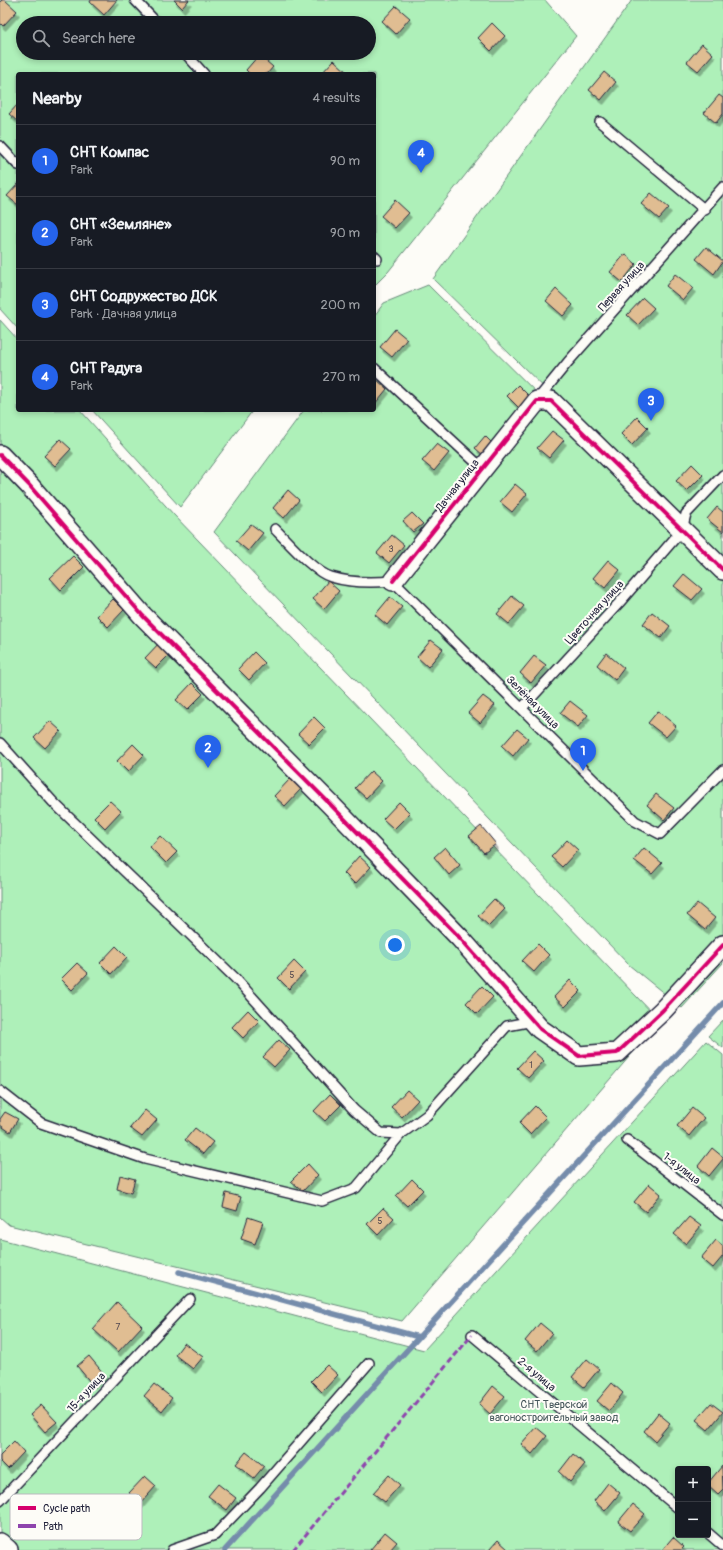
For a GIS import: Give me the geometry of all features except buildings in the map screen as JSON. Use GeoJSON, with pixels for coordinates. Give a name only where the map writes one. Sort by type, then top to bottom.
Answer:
{"type":"FeatureCollection","features":[{"type":"Feature","properties":{"kind":"street","name":"Дачная улица"},"geometry":{"type":"LineString","coordinates":[[392,581],[537,400]]}},
{"type":"Feature","properties":{"kind":"street"},"geometry":{"type":"LineString","coordinates":[[537,400],[552,401],[723,570]]}},
{"type":"Feature","properties":{"kind":"street"},"geometry":{"type":"LineString","coordinates":[[0,455],[29,485],[143,616],[330,804],[460,938],[540,1029],[579,1056],[617,1053],[663,1010],[723,945]]}},
{"type":"Feature","properties":{"kind":"street"},"geometry":{"type":"LineString","coordinates":[[0,1543],[8,1550]]}},
{"type":"Feature","properties":{"kind":"lane"},"geometry":{"type":"LineString","coordinates":[[135,0],[150,16]]}},
{"type":"Feature","properties":{"kind":"lane"},"geometry":{"type":"LineString","coordinates":[[191,60],[202,72]]}},
{"type":"Feature","properties":{"kind":"lane"},"geometry":{"type":"LineString","coordinates":[[600,122],[705,210]]}},
{"type":"Feature","properties":{"kind":"lane"},"geometry":{"type":"LineString","coordinates":[[0,146],[16,163]]}},
{"type":"Feature","properties":{"kind":"lane","name":"Первая улица"},"geometry":{"type":"LineString","coordinates":[[537,400],[568,362],[723,188]]}},
{"type":"Feature","properties":{"kind":"lane"},"geometry":{"type":"LineString","coordinates":[[376,370],[482,468]]}},
{"type":"Feature","properties":{"kind":"lane"},"geometry":{"type":"LineString","coordinates":[[682,530],[686,514],[723,475]]}},
{"type":"Feature","properties":{"kind":"lane"},"geometry":{"type":"LineString","coordinates":[[275,529],[304,558],[330,577],[368,583],[392,581]]}},
{"type":"Feature","properties":{"kind":"lane","name":"Цветочная улица"},"geometry":{"type":"LineString","coordinates":[[522,708],[620,603],[682,530]]}},
{"type":"Feature","properties":{"kind":"lane","name":"Зелёная улица"},"geometry":{"type":"LineString","coordinates":[[392,581],[635,821],[660,834],[723,770]]}},
{"type":"Feature","properties":{"kind":"lane"},"geometry":{"type":"LineString","coordinates":[[0,743],[53,802],[235,978],[354,1110],[381,1133],[401,1134]]}},
{"type":"Feature","properties":{"kind":"lane"},"geometry":{"type":"LineString","coordinates":[[0,1091],[41,1123],[145,1159],[322,1202],[356,1188],[401,1134],[427,1115],[507,1026],[533,1021]]}},
{"type":"Feature","properties":{"kind":"lane","name":"1-я улица"},"geometry":{"type":"LineString","coordinates":[[627,1140],[723,1215]]}},
{"type":"Feature","properties":{"kind":"lane","name":"15-я улица"},"geometry":{"type":"LineString","coordinates":[[0,1501],[190,1299]]}},
{"type":"Feature","properties":{"kind":"lane","name":"2-я улица"},"geometry":{"type":"LineString","coordinates":[[472,1335],[675,1505]]}},
{"type":"Feature","properties":{"kind":"lane"},"geometry":{"type":"LineString","coordinates":[[172,1550],[215,1535],[260,1488],[369,1363]]}},
{"type":"Feature","properties":{"kind":"lane"},"geometry":{"type":"LineString","coordinates":[[711,1536],[723,1546]]}},
{"type":"Feature","properties":{"kind":"green space"},"geometry":{"type":"Polygon","coordinates":[[[0,0],[545,0],[576,36],[388,272],[376,284],[376,72],[16,72],[16,327],[0,309],[0,0]]]}},
{"type":"Feature","properties":{"kind":"green space"},"geometry":{"type":"Polygon","coordinates":[[[632,0],[723,0],[723,562],[433,279],[632,0]]]}},
{"type":"Feature","properties":{"kind":"green space"},"geometry":{"type":"Polygon","coordinates":[[[428,285],[723,578],[723,963],[682,1008],[629,965],[214,532],[303,412],[376,412],[376,313],[384,303],[428,285]]]}},
{"type":"Feature","properties":{"kind":"green space"},"geometry":{"type":"Polygon","coordinates":[[[0,320],[16,338],[16,412],[82,412],[174,515],[660,1021],[402,1321],[9,1225],[0,1217],[0,320]]]}},
{"type":"Feature","properties":{"kind":"green space"},"geometry":{"type":"Polygon","coordinates":[[[94,412],[251,412],[180,507],[94,412]]]}},
{"type":"Feature","properties":{"kind":"green space"},"geometry":{"type":"Polygon","coordinates":[[[723,1020],[723,1048],[708,1036],[723,1020]]]}},
{"type":"Feature","properties":{"kind":"green space","name":"СНТ Тверской вагоностроительный завод"},"geometry":{"type":"Polygon","coordinates":[[[706,1041],[723,1055],[723,1550],[0,1550],[0,1239],[424,1350],[706,1041]]]}},
{"type":"Feature","properties":{"kind":"waterway"},"geometry":{"type":"LineString","coordinates":[[225,1550],[723,1003]]}},
{"type":"Feature","properties":{"kind":"waterway"},"geometry":{"type":"LineString","coordinates":[[179,1272],[419,1337]]}},
{"type":"Feature","properties":{"kind":"marked path"},"geometry":{"type":"LineString","coordinates":[[293,1550],[472,1335]]}},
{"type":"Feature","properties":{"kind":"cycle path"},"geometry":{"type":"LineString","coordinates":[[393,581],[537,401],[551,401],[723,570]]}},
{"type":"Feature","properties":{"kind":"cycle path"},"geometry":{"type":"LineString","coordinates":[[0,455],[29,485],[143,616],[330,804],[460,938],[540,1029],[579,1056],[617,1053],[663,1010],[723,945]]}},
{"type":"Feature","properties":{"kind":"place","name":"СНТ Радуга"},"geometry":{"type":"Point","coordinates":[421,173]}},
{"type":"Feature","properties":{"kind":"place","name":"СНТ Содружество ДСК"},"geometry":{"type":"Point","coordinates":[651,421]}},
{"type":"Feature","properties":{"kind":"place","name":"СНТ «Земляне»"},"geometry":{"type":"Point","coordinates":[208,768]}},
{"type":"Feature","properties":{"kind":"place","name":"СНТ Компас"},"geometry":{"type":"Point","coordinates":[583,771]}}]}
